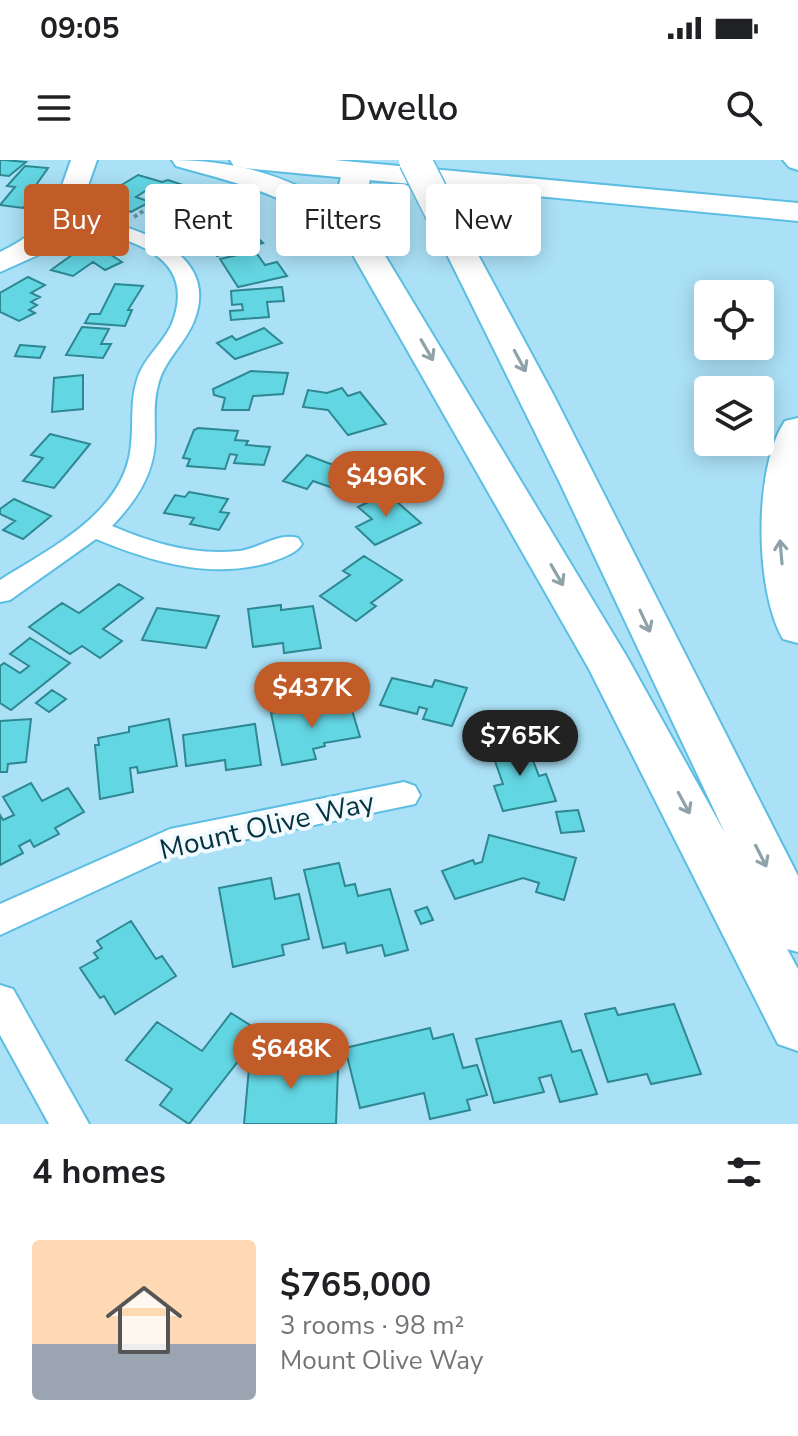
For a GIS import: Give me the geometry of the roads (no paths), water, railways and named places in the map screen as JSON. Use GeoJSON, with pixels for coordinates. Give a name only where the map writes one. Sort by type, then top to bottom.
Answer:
{"type":"FeatureCollection","features":[{"type":"Feature","properties":{"kind":"main road"},"geometry":{"type":"LineString","coordinates":[[186,160],[272,186],[320,210],[354,237],[388,283],[618,682],[798,1025]]}},
{"type":"Feature","properties":{"kind":"main road"},"geometry":{"type":"LineString","coordinates":[[244,160],[798,212]]}},
{"type":"Feature","properties":{"kind":"main road"},"geometry":{"type":"LineString","coordinates":[[415,160],[533,385],[676,686],[798,929]]}},
{"type":"Feature","properties":{"kind":"main road"},"geometry":{"type":"LineString","coordinates":[[357,171],[351,190],[353,203],[368,228],[388,283]]}},
{"type":"Feature","properties":{"kind":"main road"},"geometry":{"type":"LineString","coordinates":[[798,429],[784,479],[779,524],[784,576],[798,628]]}},
{"type":"Feature","properties":{"kind":"street"},"geometry":{"type":"LineString","coordinates":[[76,184],[84,160]]}},
{"type":"Feature","properties":{"kind":"street"},"geometry":{"type":"LineString","coordinates":[[0,593],[95,529],[136,478],[142,457],[148,381],[186,316],[190,297],[187,281],[161,248],[129,234]]}},
{"type":"Feature","properties":{"kind":"street"},"geometry":{"type":"LineString","coordinates":[[0,263],[24,251]]}},
{"type":"Feature","properties":{"kind":"street"},"geometry":{"type":"LineString","coordinates":[[95,529],[150,552],[211,561],[270,554],[289,544]]}},
{"type":"Feature","properties":{"kind":"street","name":"Mount Olive Way"},"geometry":{"type":"LineString","coordinates":[[0,920],[170,842],[404,795]]}},
{"type":"Feature","properties":{"kind":"street"},"geometry":{"type":"LineString","coordinates":[[0,1001],[70,1124]]}}]}
